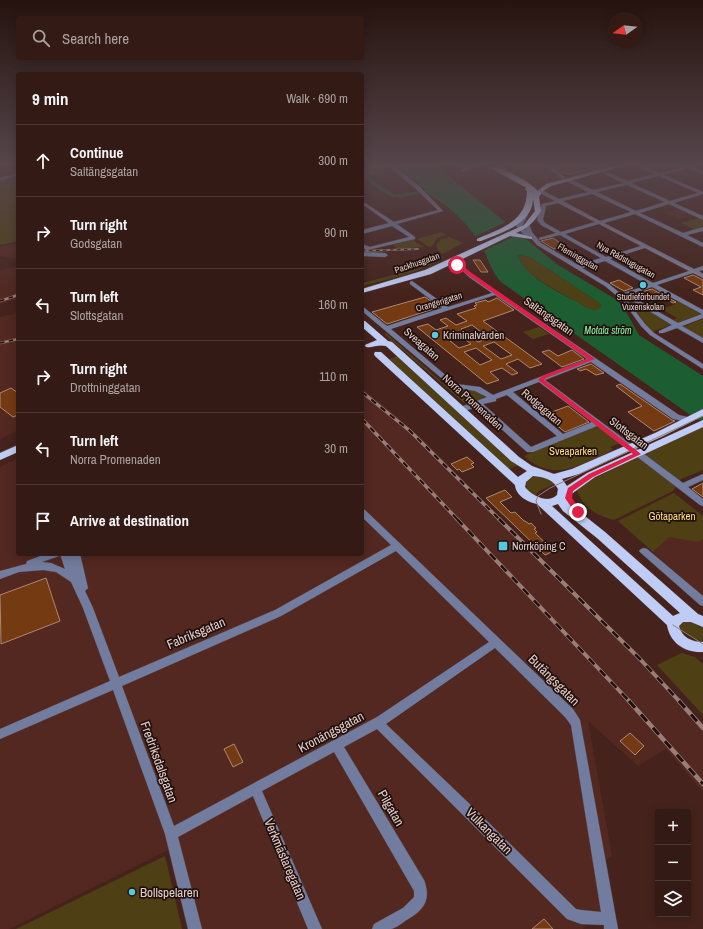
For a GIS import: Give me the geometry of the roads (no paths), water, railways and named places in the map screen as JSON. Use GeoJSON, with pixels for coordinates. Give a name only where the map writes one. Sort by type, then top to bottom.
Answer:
{"type":"FeatureCollection","features":[{"type":"Feature","properties":{"kind":"main road","name":"Packhusgatan"},"geometry":{"type":"LineString","coordinates":[[364,286],[426,269],[479,244],[519,230],[528,207]]}},
{"type":"Feature","properties":{"kind":"main road"},"geometry":{"type":"LineString","coordinates":[[519,230],[533,219],[538,211],[538,207]]}},
{"type":"Feature","properties":{"kind":"main road","name":"Packhusgatan"},"geometry":{"type":"LineString","coordinates":[[364,290],[428,272],[451,261],[479,244]]}},
{"type":"Feature","properties":{"kind":"main road"},"geometry":{"type":"LineString","coordinates":[[364,324],[384,342]]}},
{"type":"Feature","properties":{"kind":"main road"},"geometry":{"type":"LineString","coordinates":[[364,341],[369,345],[370,350],[378,354],[520,484],[522,492],[526,496],[541,502],[674,624]]}},
{"type":"Feature","properties":{"kind":"main road"},"geometry":{"type":"LineString","coordinates":[[369,345],[375,342],[384,342]]}},
{"type":"Feature","properties":{"kind":"main road","name":"Norra Promenaden"},"geometry":{"type":"LineString","coordinates":[[384,342],[389,344],[391,348],[522,465],[539,473]]}},
{"type":"Feature","properties":{"kind":"main road"},"geometry":{"type":"LineString","coordinates":[[378,354],[387,353],[391,348]]}},
{"type":"Feature","properties":{"kind":"main road"},"geometry":{"type":"LineString","coordinates":[[520,484],[524,477],[528,474],[539,473],[554,477],[575,472],[689,420],[703,412]]}},
{"type":"Feature","properties":{"kind":"main road"},"geometry":{"type":"LineString","coordinates":[[541,502],[551,502],[591,475],[701,424]]}},
{"type":"Feature","properties":{"kind":"main road"},"geometry":{"type":"LineString","coordinates":[[0,450],[16,443]]}},
{"type":"Feature","properties":{"kind":"main road"},"geometry":{"type":"LineString","coordinates":[[0,457],[16,449]]}},
{"type":"Feature","properties":{"kind":"main road"},"geometry":{"type":"LineString","coordinates":[[554,477],[562,485],[567,508],[601,535],[700,620]]}},
{"type":"Feature","properties":{"kind":"main road"},"geometry":{"type":"LineString","coordinates":[[700,620],[680,618],[674,624],[674,630],[678,637],[687,645],[701,649]]}},
{"type":"Feature","properties":{"kind":"street"},"geometry":{"type":"LineString","coordinates":[[364,247],[369,249],[413,238],[370,207]]}},
{"type":"Feature","properties":{"kind":"street"},"geometry":{"type":"LineString","coordinates":[[364,231],[441,210],[438,207]]}},
{"type":"Feature","properties":{"kind":"street","name":"Nya Rådstugugatan"},"geometry":{"type":"LineString","coordinates":[[544,207],[541,221],[703,313]]}},
{"type":"Feature","properties":{"kind":"street"},"geometry":{"type":"LineString","coordinates":[[571,207],[703,276]]}},
{"type":"Feature","properties":{"kind":"street"},"geometry":{"type":"LineString","coordinates":[[625,207],[703,245]]}},
{"type":"Feature","properties":{"kind":"street"},"geometry":{"type":"LineString","coordinates":[[540,241],[560,233],[651,207]]}},
{"type":"Feature","properties":{"kind":"street"},"geometry":{"type":"LineString","coordinates":[[681,207],[703,218]]}},
{"type":"Feature","properties":{"kind":"street"},"geometry":{"type":"LineString","coordinates":[[683,236],[703,229]]}},
{"type":"Feature","properties":{"kind":"street","name":"Fleminggatan"},"geometry":{"type":"LineString","coordinates":[[519,230],[540,241],[607,285],[620,296],[652,334],[703,367]]}},
{"type":"Feature","properties":{"kind":"street"},"geometry":{"type":"LineString","coordinates":[[578,267],[646,246]]}},
{"type":"Feature","properties":{"kind":"street"},"geometry":{"type":"LineString","coordinates":[[364,254],[385,255]]}},
{"type":"Feature","properties":{"kind":"street","name":"Saltängsgatan"},"geometry":{"type":"LineString","coordinates":[[451,261],[460,265],[471,276],[644,396],[676,417],[689,420]]}},
{"type":"Feature","properties":{"kind":"street"},"geometry":{"type":"LineString","coordinates":[[620,296],[654,286],[703,268]]}},
{"type":"Feature","properties":{"kind":"street"},"geometry":{"type":"LineString","coordinates":[[412,282],[447,309]]}},
{"type":"Feature","properties":{"kind":"street","name":"Orangerigatan"},"geometry":{"type":"LineString","coordinates":[[387,328],[497,293]]}},
{"type":"Feature","properties":{"kind":"street"},"geometry":{"type":"LineString","coordinates":[[634,300],[703,340]]}},
{"type":"Feature","properties":{"kind":"street","name":"Sveagatan"},"geometry":{"type":"LineString","coordinates":[[364,310],[454,386],[478,389],[493,399]]}},
{"type":"Feature","properties":{"kind":"street"},"geometry":{"type":"LineString","coordinates":[[661,332],[703,316]]}},
{"type":"Feature","properties":{"kind":"street"},"geometry":{"type":"LineString","coordinates":[[461,410],[493,399],[541,380],[544,377],[592,359]]}},
{"type":"Feature","properties":{"kind":"street","name":"Slottsgatan"},"geometry":{"type":"LineString","coordinates":[[541,380],[629,448],[685,486],[703,503]]}},
{"type":"Feature","properties":{"kind":"street","name":"Rodgagatan"},"geometry":{"type":"LineString","coordinates":[[509,392],[562,437]]}},
{"type":"Feature","properties":{"kind":"street"},"geometry":{"type":"LineString","coordinates":[[478,404],[530,450],[597,423]]}},
{"type":"Feature","properties":{"kind":"street"},"geometry":{"type":"LineString","coordinates":[[685,486],[703,477]]}},
{"type":"Feature","properties":{"kind":"street","name":"Butängsgatan"},"geometry":{"type":"LineString","coordinates":[[364,514],[569,713],[576,724],[610,924]]}},
{"type":"Feature","properties":{"kind":"street","name":"Fabriksgatan"},"geometry":{"type":"LineString","coordinates":[[0,734],[278,613],[315,594],[397,546]]}},
{"type":"Feature","properties":{"kind":"street"},"geometry":{"type":"LineString","coordinates":[[644,551],[703,602]]}},
{"type":"Feature","properties":{"kind":"street"},"geometry":{"type":"LineString","coordinates":[[0,575],[51,556]]}},
{"type":"Feature","properties":{"kind":"street","name":"Fredriksdalsgatan"},"geometry":{"type":"LineString","coordinates":[[66,556],[88,608],[171,834],[195,929]]}},
{"type":"Feature","properties":{"kind":"street","name":"Fredriksdalsgatan"},"geometry":{"type":"LineString","coordinates":[[75,556],[88,608]]}},
{"type":"Feature","properties":{"kind":"street"},"geometry":{"type":"LineString","coordinates":[[10,571],[36,565],[50,566],[62,570],[76,581]]}},
{"type":"Feature","properties":{"kind":"street","name":"Kronängsgatan"},"geometry":{"type":"LineString","coordinates":[[171,834],[378,723],[496,642]]}},
{"type":"Feature","properties":{"kind":"street","name":"Vulkangatan"},"geometry":{"type":"LineString","coordinates":[[378,723],[572,914],[610,924]]}},
{"type":"Feature","properties":{"kind":"street","name":"Pilgatan"},"geometry":{"type":"LineString","coordinates":[[337,746],[419,885],[421,891],[420,900],[415,906],[379,929]]}},
{"type":"Feature","properties":{"kind":"street","name":"Verkmästaregatan"},"geometry":{"type":"LineString","coordinates":[[255,788],[315,929]]}},
{"type":"Feature","properties":{"kind":"water","name":"Motala ström"},"geometry":{"type":"Polygon","coordinates":[[[448,207],[487,207],[558,265],[617,300],[624,308],[639,335],[703,376],[703,422],[689,414],[501,282],[493,271],[484,250],[474,234],[448,207]],[[518,255],[527,270],[542,282],[585,307],[597,310],[601,307],[601,304],[530,257],[518,255]]]}},
{"type":"Feature","properties":{"kind":"tram line"},"geometry":{"type":"LineString","coordinates":[[570,207],[703,277]]}},
{"type":"Feature","properties":{"kind":"tram line"},"geometry":{"type":"LineString","coordinates":[[541,514],[536,501],[538,496],[550,488],[703,416]]}},
{"type":"Feature","properties":{"kind":"tram line"},"geometry":{"type":"LineString","coordinates":[[673,625],[703,644]]}},
{"type":"Feature","properties":{"kind":"railway"},"geometry":{"type":"LineString","coordinates":[[364,251],[418,249]]}},
{"type":"Feature","properties":{"kind":"railway"},"geometry":{"type":"LineString","coordinates":[[0,301],[16,296]]}},
{"type":"Feature","properties":{"kind":"railway"},"geometry":{"type":"LineString","coordinates":[[0,343],[16,339]]}},
{"type":"Feature","properties":{"kind":"railway"},"geometry":{"type":"LineString","coordinates":[[364,394],[410,431],[500,520]]}},
{"type":"Feature","properties":{"kind":"railway"},"geometry":{"type":"LineString","coordinates":[[364,421],[458,520]]}},
{"type":"Feature","properties":{"kind":"railway"},"geometry":{"type":"LineString","coordinates":[[457,519],[630,702]]}},
{"type":"Feature","properties":{"kind":"railway"},"geometry":{"type":"LineString","coordinates":[[499,519],[640,659],[680,702]]}},
{"type":"Feature","properties":{"kind":"railway"},"geometry":{"type":"LineString","coordinates":[[629,701],[703,784]]}},
{"type":"Feature","properties":{"kind":"railway"},"geometry":{"type":"LineString","coordinates":[[679,701],[703,728]]}},
{"type":"Feature","properties":{"kind":"place","name":"Studieförbundet Vuxenskolan"},"geometry":{"type":"Point","coordinates":[643,285]}},
{"type":"Feature","properties":{"kind":"place","name":"Kriminalvården"},"geometry":{"type":"Point","coordinates":[435,335]}},
{"type":"Feature","properties":{"kind":"place","name":"Norrköping C"},"geometry":{"type":"Point","coordinates":[503,546]}},
{"type":"Feature","properties":{"kind":"place","name":"Bollspelaren"},"geometry":{"type":"Point","coordinates":[132,892]}},
{"type":"Feature","properties":{"kind":"park label","name":"Sveaparken"},"geometry":{"type":"Point","coordinates":[573,451]}},
{"type":"Feature","properties":{"kind":"park label","name":"Götaparken"},"geometry":{"type":"Point","coordinates":[672,516]}}]}
